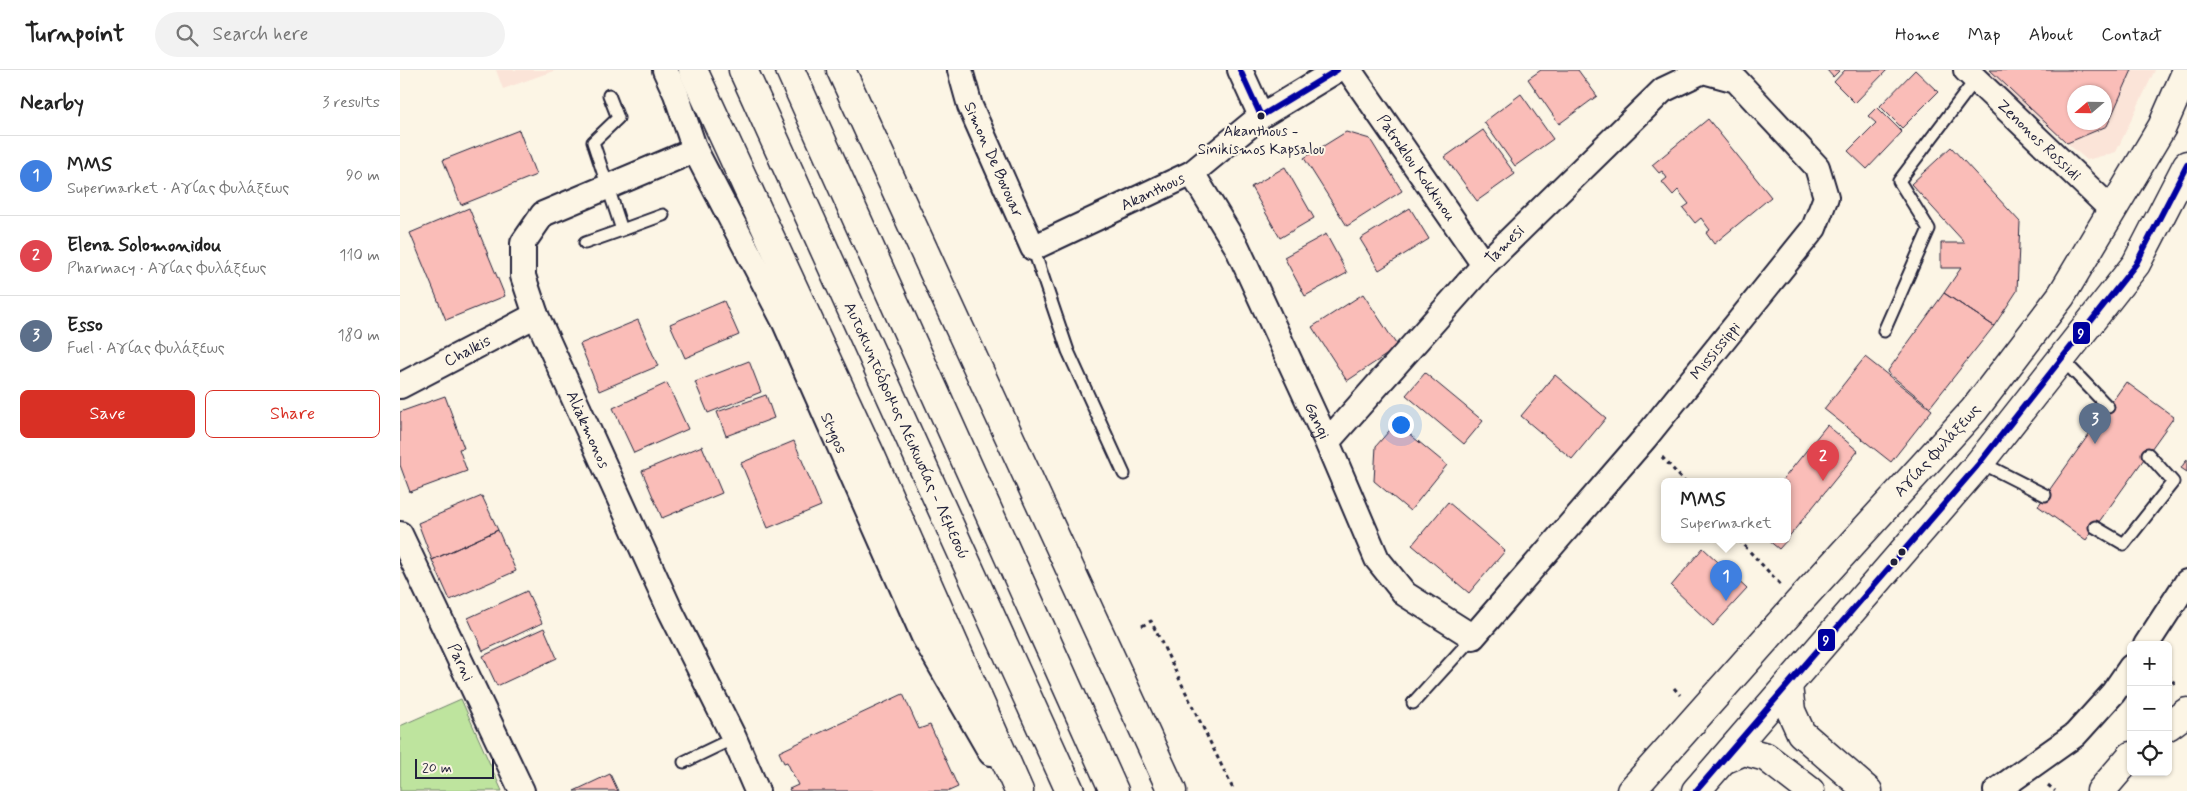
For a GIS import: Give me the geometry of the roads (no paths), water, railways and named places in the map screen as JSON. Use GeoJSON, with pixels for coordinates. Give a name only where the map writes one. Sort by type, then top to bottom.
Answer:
{"type":"FeatureCollection","features":[{"type":"Feature","properties":{"kind":"main road"},"geometry":{"type":"LineString","coordinates":[[693,70],[871,456],[1019,791]]}},
{"type":"Feature","properties":{"kind":"main road","name":"Αυτοκινητόδρομος Λευκωσίας - Λεμεσού"},"geometry":{"type":"LineString","coordinates":[[743,70],[1070,791]]}},
{"type":"Feature","properties":{"kind":"main road"},"geometry":{"type":"LineString","coordinates":[[790,70],[1114,791]]}},
{"type":"Feature","properties":{"kind":"main road"},"geometry":{"type":"LineString","coordinates":[[841,70],[1172,791]]}},
{"type":"Feature","properties":{"kind":"main road","name":"Αγίας Φυλάξεως"},"geometry":{"type":"LineString","coordinates":[[1631,791],[1798,603],[1974,410],[2061,296],[2162,127],[2187,70]]}},
{"type":"Feature","properties":{"kind":"main road"},"geometry":{"type":"LineString","coordinates":[[1696,791],[1980,462],[2062,359],[2136,264],[2187,165]]}},
{"type":"Feature","properties":{"kind":"main road"},"geometry":{"type":"LineString","coordinates":[[1788,686],[1791,711],[1801,733],[1868,791]]}},
{"type":"Feature","properties":{"kind":"main road"},"geometry":{"type":"LineString","coordinates":[[2172,718],[2182,699]]}},
{"type":"Feature","properties":{"kind":"main road"},"geometry":{"type":"LineString","coordinates":[[1723,760],[1744,751],[1766,757],[1810,791]]}},
{"type":"Feature","properties":{"kind":"main road"},"geometry":{"type":"LineString","coordinates":[[2101,791],[2127,761]]}},
{"type":"Feature","properties":{"kind":"street","name":"Stygos"},"geometry":{"type":"LineString","coordinates":[[664,70],[676,94],[695,150],[785,323],[924,637],[1013,791]]}},
{"type":"Feature","properties":{"kind":"street","name":"Simon De Bovouar"},"geometry":{"type":"LineString","coordinates":[[960,70],[970,106],[1033,248]]}},
{"type":"Feature","properties":{"kind":"street"},"geometry":{"type":"LineString","coordinates":[[1240,70],[1261,116]]}},
{"type":"Feature","properties":{"kind":"street","name":"Akanthous"},"geometry":{"type":"LineString","coordinates":[[1033,248],[1192,173],[1261,116],[1337,70]]}},
{"type":"Feature","properties":{"kind":"street","name":"Patroklou Kokkinou"},"geometry":{"type":"LineString","coordinates":[[1348,70],[1484,264]]}},
{"type":"Feature","properties":{"kind":"street","name":"Tamesi"},"geometry":{"type":"LineString","coordinates":[[1327,442],[1484,264],[1663,90],[1703,71]]}},
{"type":"Feature","properties":{"kind":"street","name":"Mississippi"},"geometry":{"type":"LineString","coordinates":[[1474,637],[1645,438],[1814,228],[1826,197],[1817,167],[1736,80],[1703,71]]}},
{"type":"Feature","properties":{"kind":"street","name":"Zenonos Rossidi"},"geometry":{"type":"LineString","coordinates":[[1972,75],[2112,210]]}},
{"type":"Feature","properties":{"kind":"street","name":"Aliakmonos"},"geometry":{"type":"LineString","coordinates":[[695,150],[543,214],[523,243],[522,276],[536,315],[671,612],[734,738],[757,791]]}},
{"type":"Feature","properties":{"kind":"street","name":"Gangi"},"geometry":{"type":"LineString","coordinates":[[1192,173],[1237,248],[1327,442],[1377,559],[1405,594],[1474,637]]}},
{"type":"Feature","properties":{"kind":"street","name":"Chalkis"},"geometry":{"type":"LineString","coordinates":[[400,386],[536,315]]}},
{"type":"Feature","properties":{"kind":"street","name":"Parni"},"geometry":{"type":"LineString","coordinates":[[400,534],[522,791]]}},
{"type":"Feature","properties":{"kind":"street"},"geometry":{"type":"LineString","coordinates":[[2149,641],[2187,582]]}},
{"type":"Feature","properties":{"kind":"street"},"geometry":{"type":"LineString","coordinates":[[1996,791],[2075,735],[2113,693],[2127,674]]}},
{"type":"Feature","properties":{"kind":"lane"},"geometry":{"type":"LineString","coordinates":[[1884,331],[1929,229],[1899,181],[1972,75]]}},
{"type":"Feature","properties":{"kind":"lane"},"geometry":{"type":"LineString","coordinates":[[609,95],[618,118],[593,142],[622,230]]}},
{"type":"Feature","properties":{"kind":"lane"},"geometry":{"type":"LineString","coordinates":[[585,243],[663,215]]}},
{"type":"Feature","properties":{"kind":"lane"},"geometry":{"type":"LineString","coordinates":[[1033,248],[1068,351],[1124,474]]}},
{"type":"Feature","properties":{"kind":"lane"},"geometry":{"type":"LineString","coordinates":[[2062,359],[2108,407]]}},
{"type":"Feature","properties":{"kind":"lane"},"geometry":{"type":"LineString","coordinates":[[2095,527],[2124,544],[2173,482],[2148,454]]}},
{"type":"Feature","properties":{"kind":"lane"},"geometry":{"type":"LineString","coordinates":[[1980,462],[2045,495]]}},
{"type":"Feature","properties":{"kind":"lane"},"geometry":{"type":"LineString","coordinates":[[1413,703],[1474,637]]}},
{"type":"Feature","properties":{"kind":"lane"},"geometry":{"type":"LineString","coordinates":[[684,762],[734,738]]}},
{"type":"Feature","properties":{"kind":"place","name":"Akanthous - Sinikismos Kapsalou"},"geometry":{"type":"Point","coordinates":[1261,116]}},
{"type":"Feature","properties":{"kind":"place","name":"Esso"},"geometry":{"type":"Point","coordinates":[2095,444]}},
{"type":"Feature","properties":{"kind":"place","name":"Elena Solomonidou"},"geometry":{"type":"Point","coordinates":[1823,481]}},
{"type":"Feature","properties":{"kind":"place","name":"MMS"},"geometry":{"type":"Point","coordinates":[1726,601]}}]}
